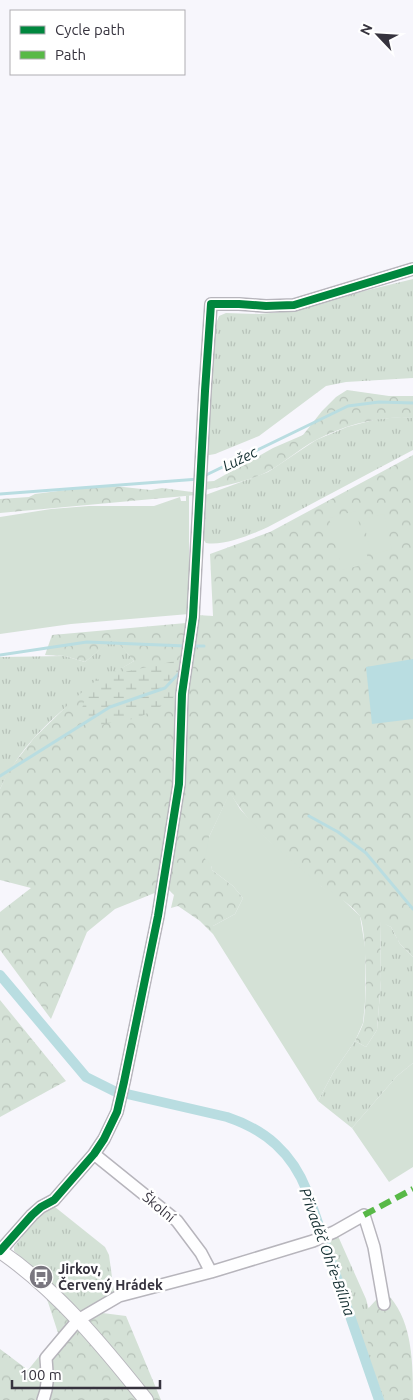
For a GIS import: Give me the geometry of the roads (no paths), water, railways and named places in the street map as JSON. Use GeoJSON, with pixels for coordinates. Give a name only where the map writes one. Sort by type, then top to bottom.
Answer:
{"type":"FeatureCollection","features":[{"type":"Feature","properties":{"kind":"street"},"geometry":{"type":"LineString","coordinates":[[146,1400],[78,1320],[19,1264],[0,1251],[32,1215],[41,1207],[54,1200],[94,1154],[104,1139],[119,1104],[124,1082],[158,916],[178,793],[182,694],[193,617],[211,304],[294,305],[413,269]]}},
{"type":"Feature","properties":{"kind":"street","name":"Školní"},"geometry":{"type":"LineString","coordinates":[[94,1154],[177,1221],[201,1254],[211,1272]]}},
{"type":"Feature","properties":{"kind":"street"},"geometry":{"type":"LineString","coordinates":[[43,1400],[47,1390],[48,1378],[46,1358],[78,1320],[119,1296],[211,1272],[312,1241],[364,1216],[374,1248],[384,1304]]}},
{"type":"Feature","properties":{"kind":"water"},"geometry":{"type":"Polygon","coordinates":[[[413,659],[413,719],[372,724],[366,667],[413,659]]]}},
{"type":"Feature","properties":{"kind":"waterway","name":"Lužec"},"geometry":{"type":"LineString","coordinates":[[204,476],[348,406],[379,402],[413,403]]}},
{"type":"Feature","properties":{"kind":"waterway","name":"Lužec"},"geometry":{"type":"LineString","coordinates":[[0,494],[199,479]]}},
{"type":"Feature","properties":{"kind":"waterway"},"geometry":{"type":"LineString","coordinates":[[0,655],[87,642],[186,646]]}},
{"type":"Feature","properties":{"kind":"waterway"},"geometry":{"type":"LineString","coordinates":[[192,659],[195,646],[204,646]]}},
{"type":"Feature","properties":{"kind":"waterway"},"geometry":{"type":"LineString","coordinates":[[0,776],[110,707],[165,688],[181,671]]}},
{"type":"Feature","properties":{"kind":"waterway"},"geometry":{"type":"LineString","coordinates":[[309,816],[338,832],[366,853],[413,909]]}},
{"type":"Feature","properties":{"kind":"waterway","name":"Přivaděč Ohře-Bílina"},"geometry":{"type":"LineString","coordinates":[[0,975],[86,1077],[114,1091],[227,1117],[241,1122],[265,1136],[285,1154],[294,1165],[307,1191],[379,1400]]}},
{"type":"Feature","properties":{"kind":"place","name":"Jirkov, Červený Hrádek"},"geometry":{"type":"Point","coordinates":[41,1277]}}]}
